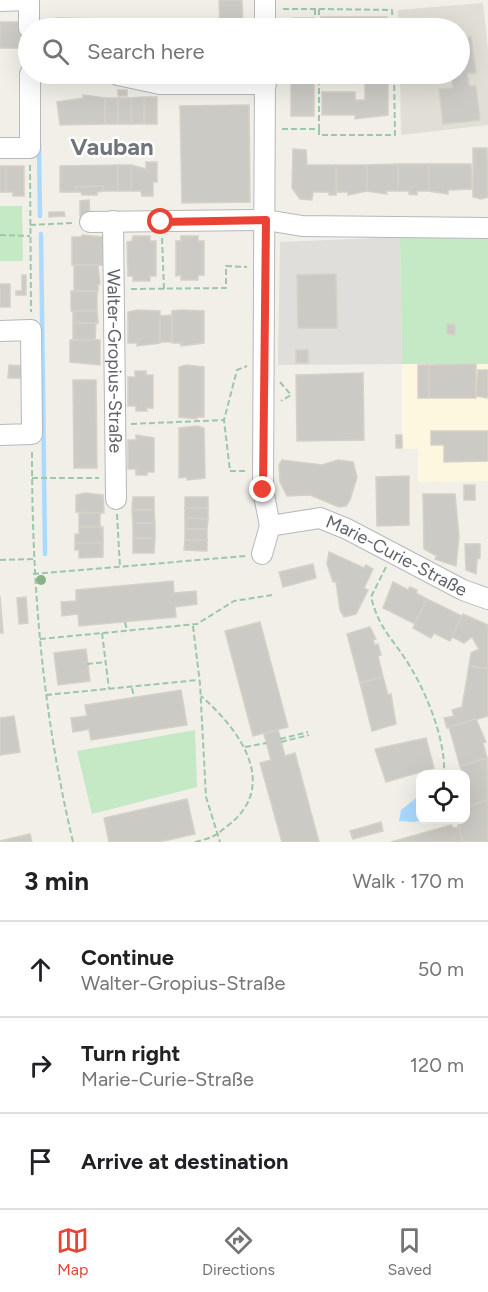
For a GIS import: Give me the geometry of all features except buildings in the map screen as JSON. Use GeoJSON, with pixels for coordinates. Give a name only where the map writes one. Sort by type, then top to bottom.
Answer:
{"type":"FeatureCollection","features":[{"type":"Feature","properties":{"kind":"street"},"geometry":{"type":"LineString","coordinates":[[0,1],[29,0],[29,18]]}},
{"type":"Feature","properties":{"kind":"street"},"geometry":{"type":"LineString","coordinates":[[0,148],[30,148],[30,84]]}},
{"type":"Feature","properties":{"kind":"street"},"geometry":{"type":"LineString","coordinates":[[262,554],[270,526],[263,490],[266,84]]}},
{"type":"Feature","properties":{"kind":"street"},"geometry":{"type":"LineString","coordinates":[[90,222],[266,220],[302,226],[488,228]]}},
{"type":"Feature","properties":{"kind":"street","name":"Walter-Gropius-Straße"},"geometry":{"type":"LineString","coordinates":[[112,221],[116,499]]}},
{"type":"Feature","properties":{"kind":"street"},"geometry":{"type":"LineString","coordinates":[[0,331],[31,330],[32,434],[0,435]]}},
{"type":"Feature","properties":{"kind":"street","name":"Marie-Curie-Straße"},"geometry":{"type":"LineString","coordinates":[[270,526],[320,518],[347,529],[463,590],[488,599]]}},
{"type":"Feature","properties":{"kind":"path"},"geometry":{"type":"LineString","coordinates":[[265,4],[317,9],[392,10],[392,18]]}},
{"type":"Feature","properties":{"kind":"path"},"geometry":{"type":"LineString","coordinates":[[317,9],[317,18]]}},
{"type":"Feature","properties":{"kind":"path"},"geometry":{"type":"LineString","coordinates":[[319,84],[319,135],[395,135],[394,84]]}},
{"type":"Feature","properties":{"kind":"path"},"geometry":{"type":"LineString","coordinates":[[314,111],[319,111]]}},
{"type":"Feature","properties":{"kind":"path"},"geometry":{"type":"LineString","coordinates":[[266,129],[319,129]]}},
{"type":"Feature","properties":{"kind":"path"},"geometry":{"type":"LineString","coordinates":[[30,148],[31,330]]}},
{"type":"Feature","properties":{"kind":"path"},"geometry":{"type":"LineString","coordinates":[[30,225],[90,222]]}},
{"type":"Feature","properties":{"kind":"path"},"geometry":{"type":"LineString","coordinates":[[161,222],[164,289]]}},
{"type":"Feature","properties":{"kind":"path"},"geometry":{"type":"LineString","coordinates":[[0,235],[30,236]]}},
{"type":"Feature","properties":{"kind":"path"},"geometry":{"type":"LineString","coordinates":[[113,290],[226,288],[226,266],[265,267]]}},
{"type":"Feature","properties":{"kind":"path"},"geometry":{"type":"LineString","coordinates":[[247,471],[230,471],[224,420],[237,370],[254,363]]}},
{"type":"Feature","properties":{"kind":"path"},"geometry":{"type":"LineString","coordinates":[[116,425],[224,420]]}},
{"type":"Feature","properties":{"kind":"path"},"geometry":{"type":"LineString","coordinates":[[32,434],[33,574],[55,763],[73,842]]}},
{"type":"Feature","properties":{"kind":"path"},"geometry":{"type":"LineString","coordinates":[[32,478],[116,479]]}},
{"type":"Feature","properties":{"kind":"path"},"geometry":{"type":"LineString","coordinates":[[116,499],[120,567]]}},
{"type":"Feature","properties":{"kind":"path"},"geometry":{"type":"LineString","coordinates":[[33,574],[262,554]]}},
{"type":"Feature","properties":{"kind":"path"},"geometry":{"type":"LineString","coordinates":[[393,554],[371,597],[378,622],[405,658],[423,689],[437,730],[443,770]]}},
{"type":"Feature","properties":{"kind":"path"},"geometry":{"type":"LineString","coordinates":[[0,560],[33,559]]}},
{"type":"Feature","properties":{"kind":"path"},"geometry":{"type":"LineString","coordinates":[[40,639],[193,625],[234,601],[272,595]]}},
{"type":"Feature","properties":{"kind":"path"},"geometry":{"type":"LineString","coordinates":[[125,622],[127,631]]}},
{"type":"Feature","properties":{"kind":"path"},"geometry":{"type":"LineString","coordinates":[[193,625],[200,680],[206,797],[220,842]]}},
{"type":"Feature","properties":{"kind":"path"},"geometry":{"type":"LineString","coordinates":[[102,633],[109,689]]}},
{"type":"Feature","properties":{"kind":"path"},"geometry":{"type":"LineString","coordinates":[[87,664],[106,662]]}},
{"type":"Feature","properties":{"kind":"path"},"geometry":{"type":"LineString","coordinates":[[46,695],[200,680]]}},
{"type":"Feature","properties":{"kind":"path"},"geometry":{"type":"LineString","coordinates":[[132,687],[134,697]]}},
{"type":"Feature","properties":{"kind":"path"},"geometry":{"type":"LineString","coordinates":[[195,842],[217,836],[242,814],[254,791],[245,747],[231,726],[201,695]]}},
{"type":"Feature","properties":{"kind":"path"},"geometry":{"type":"LineString","coordinates":[[280,741],[309,734]]}},
{"type":"Feature","properties":{"kind":"path"},"geometry":{"type":"LineString","coordinates":[[245,747],[267,743]]}},
{"type":"Feature","properties":{"kind":"shaded area"},"geometry":{"type":"Polygon","coordinates":[[[483,3],[488,50],[488,125],[401,135],[400,84],[470,84],[470,18],[398,18],[398,10],[483,3]]]}},
{"type":"Feature","properties":{"kind":"shaded area"},"geometry":{"type":"Polygon","coordinates":[[[400,237],[402,364],[278,365],[280,242],[400,237]]]}},
{"type":"Feature","properties":{"kind":"shaded area"},"geometry":{"type":"Polygon","coordinates":[[[402,364],[488,364],[488,481],[418,482],[418,449],[402,449],[402,364]]]}},
{"type":"Feature","properties":{"kind":"green space"},"geometry":{"type":"Polygon","coordinates":[[[0,206],[22,206],[23,261],[0,261],[0,206]]]}},
{"type":"Feature","properties":{"kind":"green space"},"geometry":{"type":"Polygon","coordinates":[[[400,237],[488,239],[488,364],[402,364],[400,237]]]}},
{"type":"Feature","properties":{"kind":"green space"},"geometry":{"type":"Polygon","coordinates":[[[195,730],[197,787],[92,814],[77,751],[195,730]]]}},
{"type":"Feature","properties":{"kind":"water"},"geometry":{"type":"Polygon","coordinates":[[[416,798],[416,822],[399,821],[401,810],[416,798]]]}},
{"type":"Feature","properties":{"kind":"waterway"},"geometry":{"type":"LineString","coordinates":[[39,144],[40,216]]}},
{"type":"Feature","properties":{"kind":"waterway"},"geometry":{"type":"LineString","coordinates":[[41,234],[45,554]]}},
{"type":"Feature","properties":{"kind":"district","name":"Vauban"},"geometry":{"type":"Point","coordinates":[112,146]}},
{"type":"Feature","properties":{"kind":"route"},"geometry":{"type":"LineString","coordinates":[[161,222],[266,220],[263,490]]}}]}
